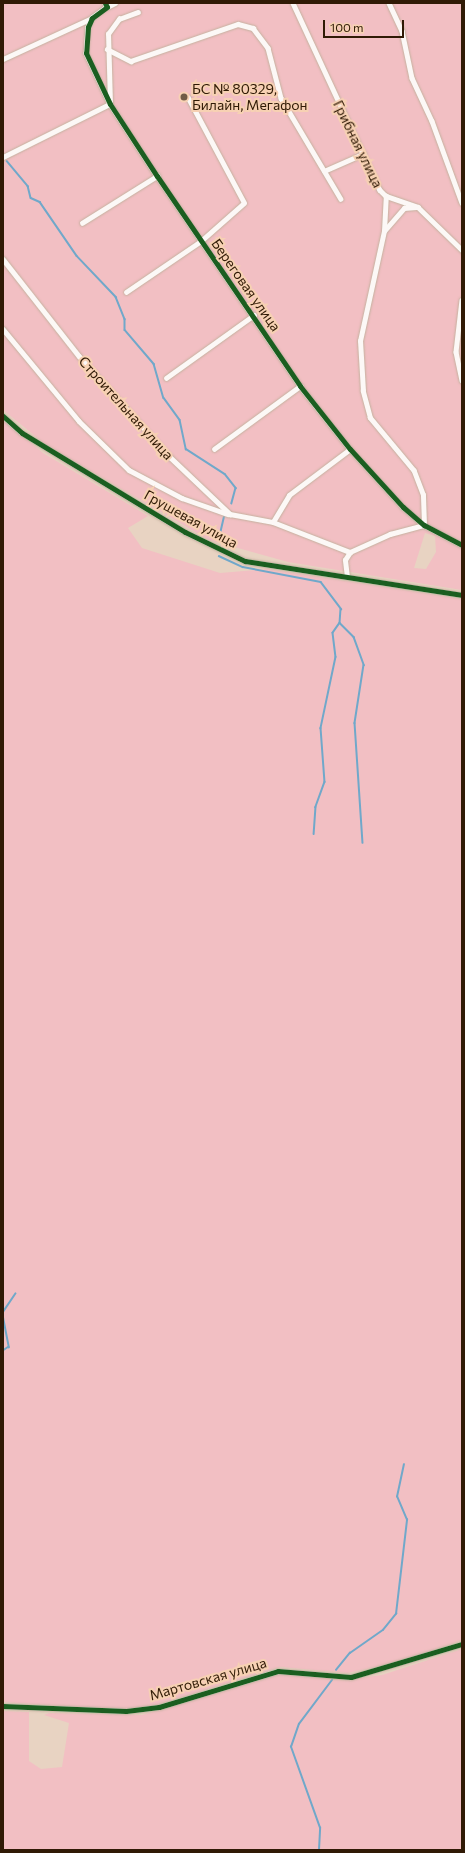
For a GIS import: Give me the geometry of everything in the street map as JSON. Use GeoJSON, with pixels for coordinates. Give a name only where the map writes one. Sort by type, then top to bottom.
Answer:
{"type":"FeatureCollection","features":[{"type":"Feature","properties":{"kind":"street"},"geometry":{"type":"LineString","coordinates":[[3,59],[92,18],[106,5],[115,3]]}},
{"type":"Feature","properties":{"kind":"street","name":"Грибная улица"},"geometry":{"type":"LineString","coordinates":[[293,3],[363,154],[386,196],[418,207],[462,250]]}},
{"type":"Feature","properties":{"kind":"street"},"geometry":{"type":"LineString","coordinates":[[389,3],[402,31],[412,78],[432,121],[462,203]]}},
{"type":"Feature","properties":{"kind":"street"},"geometry":{"type":"LineString","coordinates":[[3,157],[110,104],[107,49],[112,25],[138,12]]}},
{"type":"Feature","properties":{"kind":"street","name":"Береговая улица"},"geometry":{"type":"LineString","coordinates":[[92,18],[84,38],[86,53],[110,104],[201,241],[254,315],[300,386],[380,486],[424,525],[462,545]]}},
{"type":"Feature","properties":{"kind":"street"},"geometry":{"type":"LineString","coordinates":[[107,49],[131,61],[230,26],[250,26],[268,48],[281,98],[341,199]]}},
{"type":"Feature","properties":{"kind":"street"},"geometry":{"type":"LineString","coordinates":[[126,292],[201,241],[244,203],[188,98]]}},
{"type":"Feature","properties":{"kind":"street"},"geometry":{"type":"LineString","coordinates":[[324,170],[363,154]]}},
{"type":"Feature","properties":{"kind":"street"},"geometry":{"type":"LineString","coordinates":[[82,223],[157,176]]}},
{"type":"Feature","properties":{"kind":"street"},"geometry":{"type":"LineString","coordinates":[[347,577],[345,560],[350,552],[390,534],[424,525],[423,495],[414,471],[370,418],[363,390],[360,341],[384,231],[386,196]]}},
{"type":"Feature","properties":{"kind":"street"},"geometry":{"type":"LineString","coordinates":[[384,231],[404,208],[418,207]]}},
{"type":"Feature","properties":{"kind":"street","name":"Строительная улица"},"geometry":{"type":"LineString","coordinates":[[3,259],[79,356],[170,457],[230,514]]}},
{"type":"Feature","properties":{"kind":"street"},"geometry":{"type":"LineString","coordinates":[[462,300],[456,352],[462,380]]}},
{"type":"Feature","properties":{"kind":"street"},"geometry":{"type":"LineString","coordinates":[[166,378],[254,315]]}},
{"type":"Feature","properties":{"kind":"street"},"geometry":{"type":"LineString","coordinates":[[3,329],[79,421],[129,470],[182,498],[230,514],[274,522],[350,552]]}},
{"type":"Feature","properties":{"kind":"street"},"geometry":{"type":"LineString","coordinates":[[214,449],[300,386]]}},
{"type":"Feature","properties":{"kind":"street","name":"Грушевая улица"},"geometry":{"type":"LineString","coordinates":[[3,416],[22,433],[213,547],[245,561],[462,595]]}},
{"type":"Feature","properties":{"kind":"street"},"geometry":{"type":"LineString","coordinates":[[274,522],[289,495],[350,449]]}},
{"type":"Feature","properties":{"kind":"street","name":"Мартовская улица"},"geometry":{"type":"LineString","coordinates":[[3,1706],[126,1711],[152,1708],[278,1671],[351,1677],[462,1644]]}},
{"type":"Feature","properties":{"kind":"shaded area"},"geometry":{"type":"Polygon","coordinates":[[[3,3],[462,3],[462,590],[288,562],[209,540],[45,444],[3,410],[3,3]],[[425,533],[414,568],[426,569],[436,552],[435,536],[425,533]]]}},
{"type":"Feature","properties":{"kind":"shaded area"},"geometry":{"type":"Polygon","coordinates":[[[3,420],[43,453],[148,516],[128,528],[142,548],[220,573],[267,569],[462,599],[462,1640],[406,1660],[348,1673],[280,1667],[156,1705],[122,1710],[3,1702],[3,420]]]}},
{"type":"Feature","properties":{"kind":"shaded area"},"geometry":{"type":"Polygon","coordinates":[[[462,1649],[462,1850],[3,1850],[3,1711],[29,1712],[29,1761],[41,1769],[62,1767],[69,1723],[44,1715],[49,1713],[142,1715],[271,1675],[285,1673],[346,1680],[382,1675],[462,1649]]]}},
{"type":"Feature","properties":{"kind":"waterway"},"geometry":{"type":"LineString","coordinates":[[7,161],[28,186],[31,198],[40,202],[77,256],[116,297],[125,319],[125,330],[154,364],[164,398],[180,420],[186,449],[225,474],[236,488],[232,503]]}},
{"type":"Feature","properties":{"kind":"waterway"},"geometry":{"type":"LineString","coordinates":[[220,534],[224,517]]}},
{"type":"Feature","properties":{"kind":"waterway"},"geometry":{"type":"LineString","coordinates":[[219,556],[243,567],[321,582],[341,609],[340,623],[333,633],[336,657],[321,728],[325,782],[316,807],[314,834]]}},
{"type":"Feature","properties":{"kind":"waterway"},"geometry":{"type":"LineString","coordinates":[[340,623],[354,637],[364,665],[355,723],[363,843]]}},
{"type":"Feature","properties":{"kind":"waterway"},"geometry":{"type":"LineString","coordinates":[[3,1312],[15,1294]]}},
{"type":"Feature","properties":{"kind":"waterway"},"geometry":{"type":"LineString","coordinates":[[3,1315],[9,1347],[3,1351]]}},
{"type":"Feature","properties":{"kind":"waterway"},"geometry":{"type":"LineString","coordinates":[[336,1670],[350,1653],[383,1630],[396,1614],[407,1520],[397,1497],[404,1465]]}},
{"type":"Feature","properties":{"kind":"waterway"},"geometry":{"type":"LineString","coordinates":[[319,1850],[320,1828],[291,1747],[299,1724],[332,1680]]}},
{"type":"Feature","properties":{"kind":"cycle path"},"geometry":{"type":"LineString","coordinates":[[105,3],[107,7],[92,18],[88,27],[86,53],[110,104],[157,176],[300,386],[350,449],[403,507],[424,525],[462,545]]}},
{"type":"Feature","properties":{"kind":"cycle path"},"geometry":{"type":"LineString","coordinates":[[3,416],[22,433],[185,532],[245,561],[462,595]]}},
{"type":"Feature","properties":{"kind":"cycle path"},"geometry":{"type":"LineString","coordinates":[[3,1706],[126,1711],[159,1707],[278,1671],[351,1677],[462,1644]]}},
{"type":"Feature","properties":{"kind":"place","name":"БС № 80329, Билайн, Мегафон"},"geometry":{"type":"Point","coordinates":[184,97]}}]}
